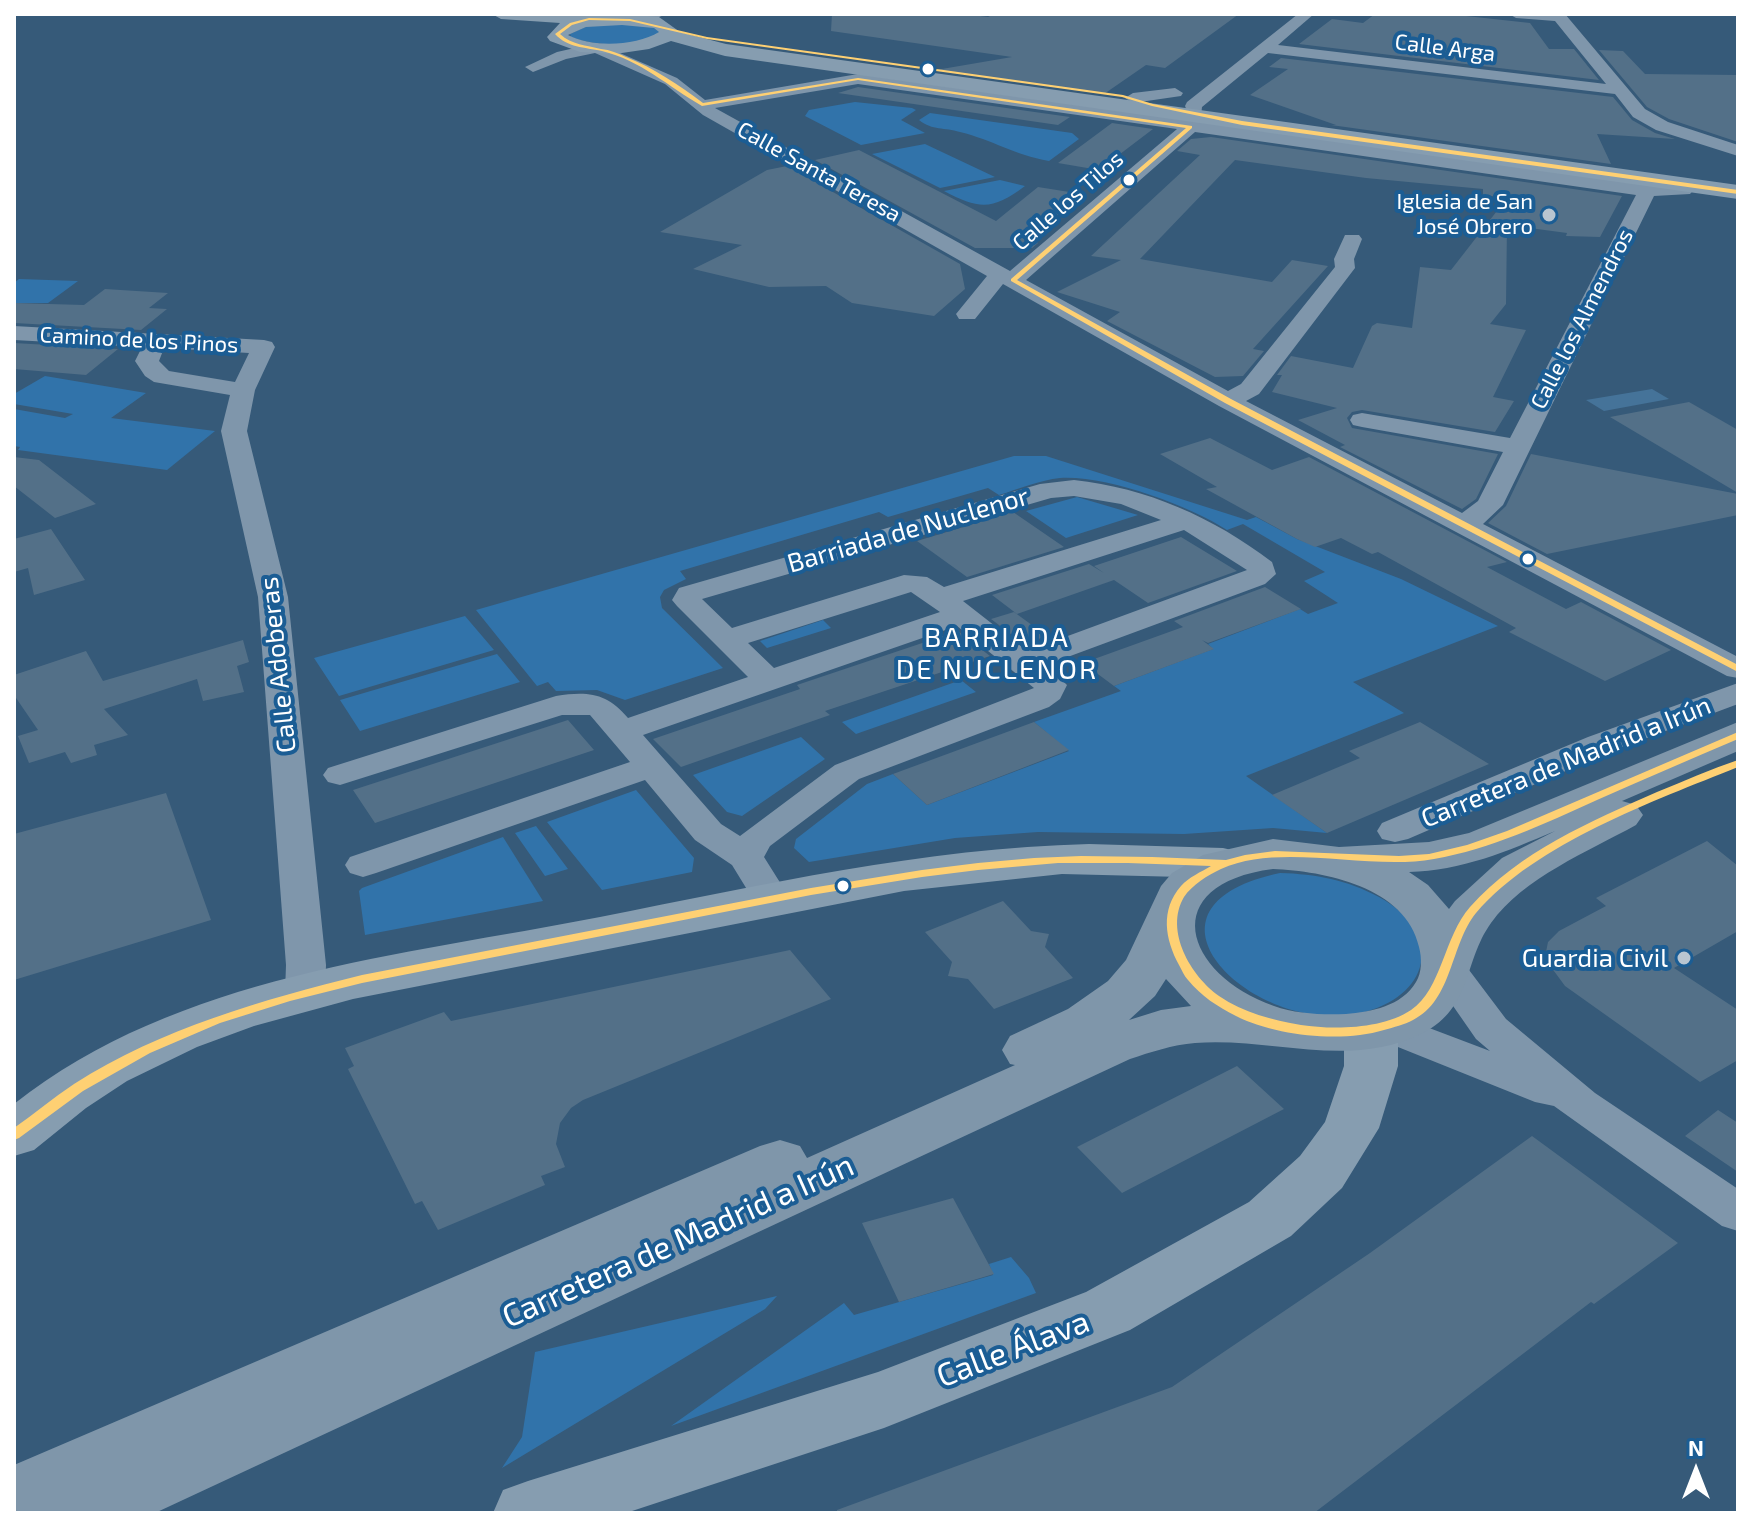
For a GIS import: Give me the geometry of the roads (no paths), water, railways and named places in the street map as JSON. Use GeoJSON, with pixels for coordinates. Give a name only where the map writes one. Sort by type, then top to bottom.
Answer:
{"type":"FeatureCollection","features":[{"type":"Feature","properties":{"kind":"highway","name":"Carretera de Madrid a Irún"},"geometry":{"type":"LineString","coordinates":[[1328,858],[1429,857],[1482,845],[1738,735]]}},
{"type":"Feature","properties":{"kind":"highway"},"geometry":{"type":"LineString","coordinates":[[1446,962],[1435,925],[1409,896],[1371,873],[1328,858],[1273,854],[1223,863],[1202,873],[1186,887],[1175,903],[1170,921],[1172,943],[1182,964],[1199,985],[1224,1004],[1254,1019],[1288,1029],[1330,1034],[1379,1029],[1411,1017],[1429,1002],[1441,986],[1446,962],[1472,912],[1519,869],[1616,817],[1738,763]]}},
{"type":"Feature","properties":{"kind":"highway","name":"Carretera de Madrid a Irún"},"geometry":{"type":"LineString","coordinates":[[81,1513],[486,1309],[880,1117],[1084,1023],[1136,984],[1151,962],[1170,921]]}},
{"type":"Feature","properties":{"kind":"highway","name":"Carretera de Madrid a Irún"},"geometry":{"type":"LineString","coordinates":[[14,1498],[486,1309],[1111,1045],[1161,1029],[1197,1024],[1288,1029]]}},
{"type":"Feature","properties":{"kind":"main road"},"geometry":{"type":"LineString","coordinates":[[501,14],[669,23],[725,50]]}},
{"type":"Feature","properties":{"kind":"main road"},"geometry":{"type":"LineString","coordinates":[[522,17],[543,23],[572,45],[641,56],[725,50],[1189,117],[1423,161],[1738,192]]}},
{"type":"Feature","properties":{"kind":"main road"},"geometry":{"type":"LineString","coordinates":[[558,36],[571,26],[612,20]]}},
{"type":"Feature","properties":{"kind":"main road"},"geometry":{"type":"LineString","coordinates":[[641,56],[669,23]]}},
{"type":"Feature","properties":{"kind":"main road"},"geometry":{"type":"LineString","coordinates":[[14,1135],[57,1099],[122,1060],[220,1018],[305,993],[860,883],[1009,862],[1135,858],[1223,863]]}},
{"type":"Feature","properties":{"kind":"main road","name":"Calle Álava"},"geometry":{"type":"LineString","coordinates":[[528,1513],[884,1399],[1094,1317],[1270,1219],[1321,1172],[1351,1128],[1379,1029]]}},
{"type":"Feature","properties":{"kind":"street","name":"Calle los Tilos"},"geometry":{"type":"LineString","coordinates":[[1007,277],[1307,14]]}},
{"type":"Feature","properties":{"kind":"street"},"geometry":{"type":"LineString","coordinates":[[1516,14],[1558,16],[1639,113],[1662,126],[1738,151]]}},
{"type":"Feature","properties":{"kind":"street"},"geometry":{"type":"LineString","coordinates":[[558,36],[535,60],[533,67],[562,55],[597,48]]}},
{"type":"Feature","properties":{"kind":"street","name":"Calle Arga"},"geometry":{"type":"LineString","coordinates":[[1265,48],[1619,90]]}},
{"type":"Feature","properties":{"kind":"street","name":"Calle Santa Teresa"},"geometry":{"type":"LineString","coordinates":[[641,56],[702,105],[1228,401],[1738,669]]}},
{"type":"Feature","properties":{"kind":"street"},"geometry":{"type":"LineString","coordinates":[[702,105],[858,79],[1189,117]]}},
{"type":"Feature","properties":{"kind":"street"},"geometry":{"type":"LineString","coordinates":[[1133,98],[1172,96]]}},
{"type":"Feature","properties":{"kind":"street"},"geometry":{"type":"LineString","coordinates":[[1423,161],[1647,191],[1686,188]]}},
{"type":"Feature","properties":{"kind":"street","name":"Calle los Almendros"},"geometry":{"type":"LineString","coordinates":[[1465,524],[1489,505],[1518,447],[1542,376],[1606,295],[1647,191]]}},
{"type":"Feature","properties":{"kind":"street"},"geometry":{"type":"LineString","coordinates":[[1228,401],[1250,389],[1306,333],[1345,268],[1344,259],[1352,239]]}},
{"type":"Feature","properties":{"kind":"street"},"geometry":{"type":"LineString","coordinates":[[967,314],[1007,277]]}},
{"type":"Feature","properties":{"kind":"street"},"geometry":{"type":"LineString","coordinates":[[1569,289],[1606,295]]}},
{"type":"Feature","properties":{"kind":"street","name":"Camino de los Pinos"},"geometry":{"type":"LineString","coordinates":[[14,333],[264,347]]}},
{"type":"Feature","properties":{"kind":"street"},"geometry":{"type":"LineString","coordinates":[[156,341],[147,361],[153,371],[162,377],[246,383]]}},
{"type":"Feature","properties":{"kind":"street","name":"Calle Adoberas"},"geometry":{"type":"LineString","coordinates":[[264,347],[246,383],[234,431],[273,597],[306,965],[305,993]]}},
{"type":"Feature","properties":{"kind":"street"},"geometry":{"type":"LineString","coordinates":[[1542,376],[1579,381]]}},
{"type":"Feature","properties":{"kind":"street"},"geometry":{"type":"LineString","coordinates":[[1362,420],[1518,447]]}},
{"type":"Feature","properties":{"kind":"street","name":"Barriada de Nuclenor"},"geometry":{"type":"LineString","coordinates":[[770,681],[687,600],[689,594],[1049,490],[1081,487],[1154,506],[1188,520],[1262,568],[1262,574],[1025,662]]}},
{"type":"Feature","properties":{"kind":"street"},"geometry":{"type":"LineString","coordinates":[[622,731],[770,681],[952,606],[1188,520]]}},
{"type":"Feature","properties":{"kind":"street","name":"Barriada de Nuclenor"},"geometry":{"type":"LineString","coordinates":[[727,640],[908,583],[922,585],[952,606],[1051,685],[1049,692],[1038,700],[847,772],[756,839],[746,857]]}},
{"type":"Feature","properties":{"kind":"street","name":"Carretera de Madrid a Irún"},"geometry":{"type":"LineString","coordinates":[[1395,831],[1600,744],[1738,693]]}},
{"type":"Feature","properties":{"kind":"street"},"geometry":{"type":"LineString","coordinates":[[340,775],[567,704],[580,702],[602,708],[708,832],[746,857],[772,900]]}},
{"type":"Feature","properties":{"kind":"street"},"geometry":{"type":"LineString","coordinates":[[363,865],[651,766]]}},
{"type":"Feature","properties":{"kind":"street"},"geometry":{"type":"LineString","coordinates":[[1446,962],[1491,1029],[1580,1104],[1738,1213]]}},
{"type":"Feature","properties":{"kind":"street"},"geometry":{"type":"LineString","coordinates":[[1379,1029],[1580,1104]]}},
{"type":"Feature","properties":{"kind":"place","name":"Iglesia de San José Obrero"},"geometry":{"type":"Point","coordinates":[1549,215]}},
{"type":"Feature","properties":{"kind":"place","name":"Guardia Civil"},"geometry":{"type":"Point","coordinates":[1684,958]}},
{"type":"Feature","properties":{"kind":"district","name":"BARRIADA DE NUCLENOR"},"geometry":{"type":"Point","coordinates":[997,654]}}]}
